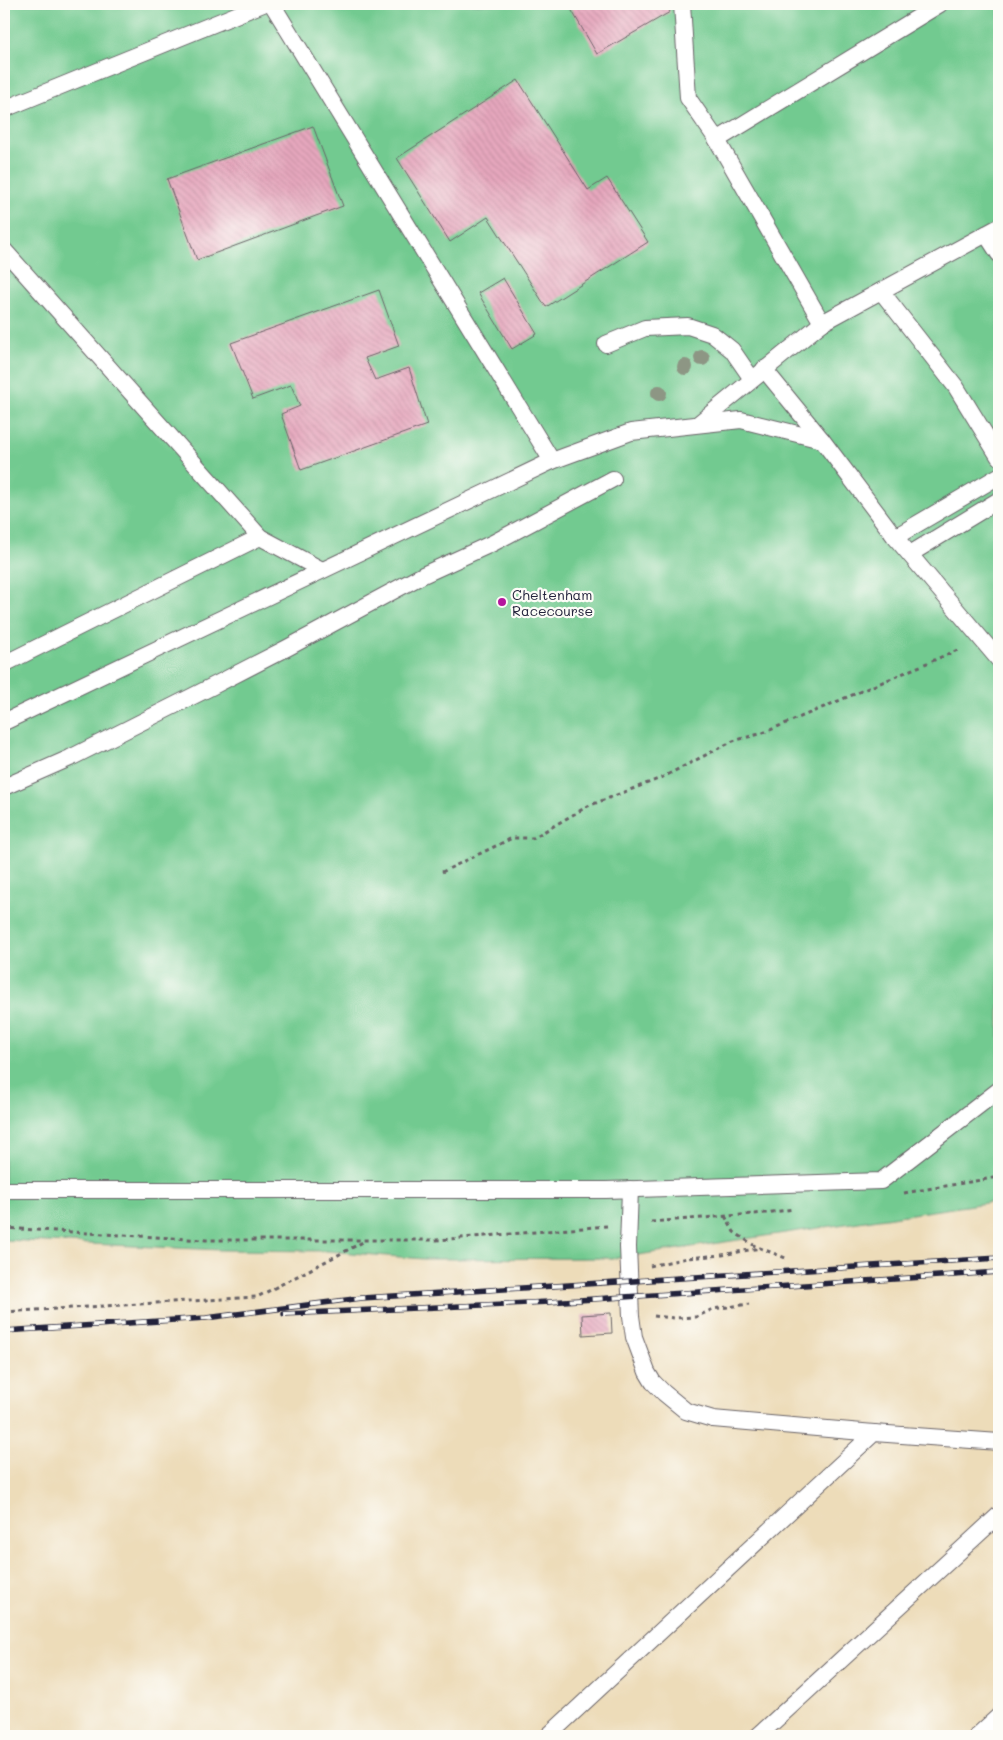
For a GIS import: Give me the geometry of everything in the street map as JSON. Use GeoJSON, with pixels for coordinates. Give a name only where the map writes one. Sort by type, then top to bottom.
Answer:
{"type":"FeatureCollection","features":[{"type":"Feature","properties":{"kind":"lane"},"geometry":{"type":"LineString","coordinates":[[4,111],[18,103],[263,4]]}},
{"type":"Feature","properties":{"kind":"lane"},"geometry":{"type":"LineString","coordinates":[[272,4],[552,461]]}},
{"type":"Feature","properties":{"kind":"lane"},"geometry":{"type":"LineString","coordinates":[[682,4],[688,98],[717,140],[822,323]]}},
{"type":"Feature","properties":{"kind":"lane"},"geometry":{"type":"LineString","coordinates":[[717,140],[940,4]]}},
{"type":"Feature","properties":{"kind":"lane"},"geometry":{"type":"LineString","coordinates":[[698,424],[822,323],[992,230],[999,254]]}},
{"type":"Feature","properties":{"kind":"lane"},"geometry":{"type":"LineString","coordinates":[[4,250],[260,537],[322,570]]}},
{"type":"Feature","properties":{"kind":"lane"},"geometry":{"type":"LineString","coordinates":[[881,291],[956,387],[999,457]]}},
{"type":"Feature","properties":{"kind":"lane"},"geometry":{"type":"LineString","coordinates":[[606,344],[644,328],[688,326],[712,334],[732,350],[822,440],[895,537],[999,660]]}},
{"type":"Feature","properties":{"kind":"lane"},"geometry":{"type":"LineString","coordinates":[[4,722],[552,461],[631,432],[742,420],[822,440]]}},
{"type":"Feature","properties":{"kind":"lane"},"geometry":{"type":"LineString","coordinates":[[895,537],[999,476]]}},
{"type":"Feature","properties":{"kind":"lane"},"geometry":{"type":"LineString","coordinates":[[4,787],[70,758],[287,648],[423,575],[493,543],[613,479]]}},
{"type":"Feature","properties":{"kind":"lane"},"geometry":{"type":"LineString","coordinates":[[910,554],[999,500]]}},
{"type":"Feature","properties":{"kind":"lane"},"geometry":{"type":"LineString","coordinates":[[4,664],[260,537]]}},
{"type":"Feature","properties":{"kind":"lane"},"geometry":{"type":"LineString","coordinates":[[4,1190],[630,1188],[881,1181],[999,1090]]}},
{"type":"Feature","properties":{"kind":"lane"},"geometry":{"type":"LineString","coordinates":[[630,1188],[628,1247],[631,1316],[634,1337],[647,1372],[653,1382],[686,1411],[712,1419],[999,1442]]}},
{"type":"Feature","properties":{"kind":"lane"},"geometry":{"type":"LineString","coordinates":[[548,1736],[874,1433]]}},
{"type":"Feature","properties":{"kind":"lane"},"geometry":{"type":"LineString","coordinates":[[758,1736],[999,1515]]}},
{"type":"Feature","properties":{"kind":"lane"},"geometry":{"type":"LineString","coordinates":[[977,1736],[999,1716]]}},
{"type":"Feature","properties":{"kind":"path"},"geometry":{"type":"LineString","coordinates":[[442,872],[512,838],[533,838],[588,806],[661,778],[733,741],[763,732],[981,640]]}},
{"type":"Feature","properties":{"kind":"path"},"geometry":{"type":"LineString","coordinates":[[901,1193],[999,1177]]}},
{"type":"Feature","properties":{"kind":"path"},"geometry":{"type":"LineString","coordinates":[[4,1228],[206,1240],[436,1240],[724,1216],[795,1208]]}},
{"type":"Feature","properties":{"kind":"path"},"geometry":{"type":"LineString","coordinates":[[724,1216],[734,1232],[755,1246],[788,1259]]}},
{"type":"Feature","properties":{"kind":"path"},"geometry":{"type":"LineString","coordinates":[[4,1312],[257,1297],[366,1240]]}},
{"type":"Feature","properties":{"kind":"path"},"geometry":{"type":"LineString","coordinates":[[628,1247],[646,1246],[646,1264],[648,1266],[687,1258],[722,1255],[760,1248]]}},
{"type":"Feature","properties":{"kind":"path"},"geometry":{"type":"LineString","coordinates":[[631,1316],[674,1318],[696,1316],[713,1309],[749,1304]]}},
{"type":"Feature","properties":{"kind":"green space","name":"Cheltenham Racecourse"},"geometry":{"type":"Polygon","coordinates":[[[4,4],[999,4],[999,1201],[618,1258],[424,1259],[327,1251],[220,1250],[4,1240],[4,4]]]}},
{"type":"Feature","properties":{"kind":"building"},"geometry":{"type":"Polygon","coordinates":[[[568,4],[666,4],[670,12],[597,54],[568,4]]]}},
{"type":"Feature","properties":{"kind":"building"},"geometry":{"type":"Polygon","coordinates":[[[518,80],[588,190],[607,178],[648,242],[546,307],[488,217],[450,242],[397,158],[518,80]]]}},
{"type":"Feature","properties":{"kind":"building"},"geometry":{"type":"Polygon","coordinates":[[[313,126],[343,206],[197,260],[167,179],[313,126]]]}},
{"type":"Feature","properties":{"kind":"building"},"geometry":{"type":"Polygon","coordinates":[[[503,278],[537,334],[512,349],[478,293],[503,278]]]}},
{"type":"Feature","properties":{"kind":"building"},"geometry":{"type":"Polygon","coordinates":[[[379,290],[399,346],[365,358],[375,380],[409,368],[427,425],[301,470],[281,414],[300,406],[291,385],[253,399],[231,343],[379,290]]]}},
{"type":"Feature","properties":{"kind":"building"},"geometry":{"type":"Polygon","coordinates":[[[611,1313],[612,1333],[583,1335],[582,1315],[611,1313]]]}},
{"type":"Feature","properties":{"kind":"railway"},"geometry":{"type":"LineString","coordinates":[[4,1331],[206,1318],[362,1298],[999,1258]]}},
{"type":"Feature","properties":{"kind":"railway"},"geometry":{"type":"LineString","coordinates":[[284,1314],[549,1302],[999,1272]]}},
{"type":"Feature","properties":{"kind":"place","name":"Cheltenham Racecourse"},"geometry":{"type":"Point","coordinates":[502,602]}}]}
